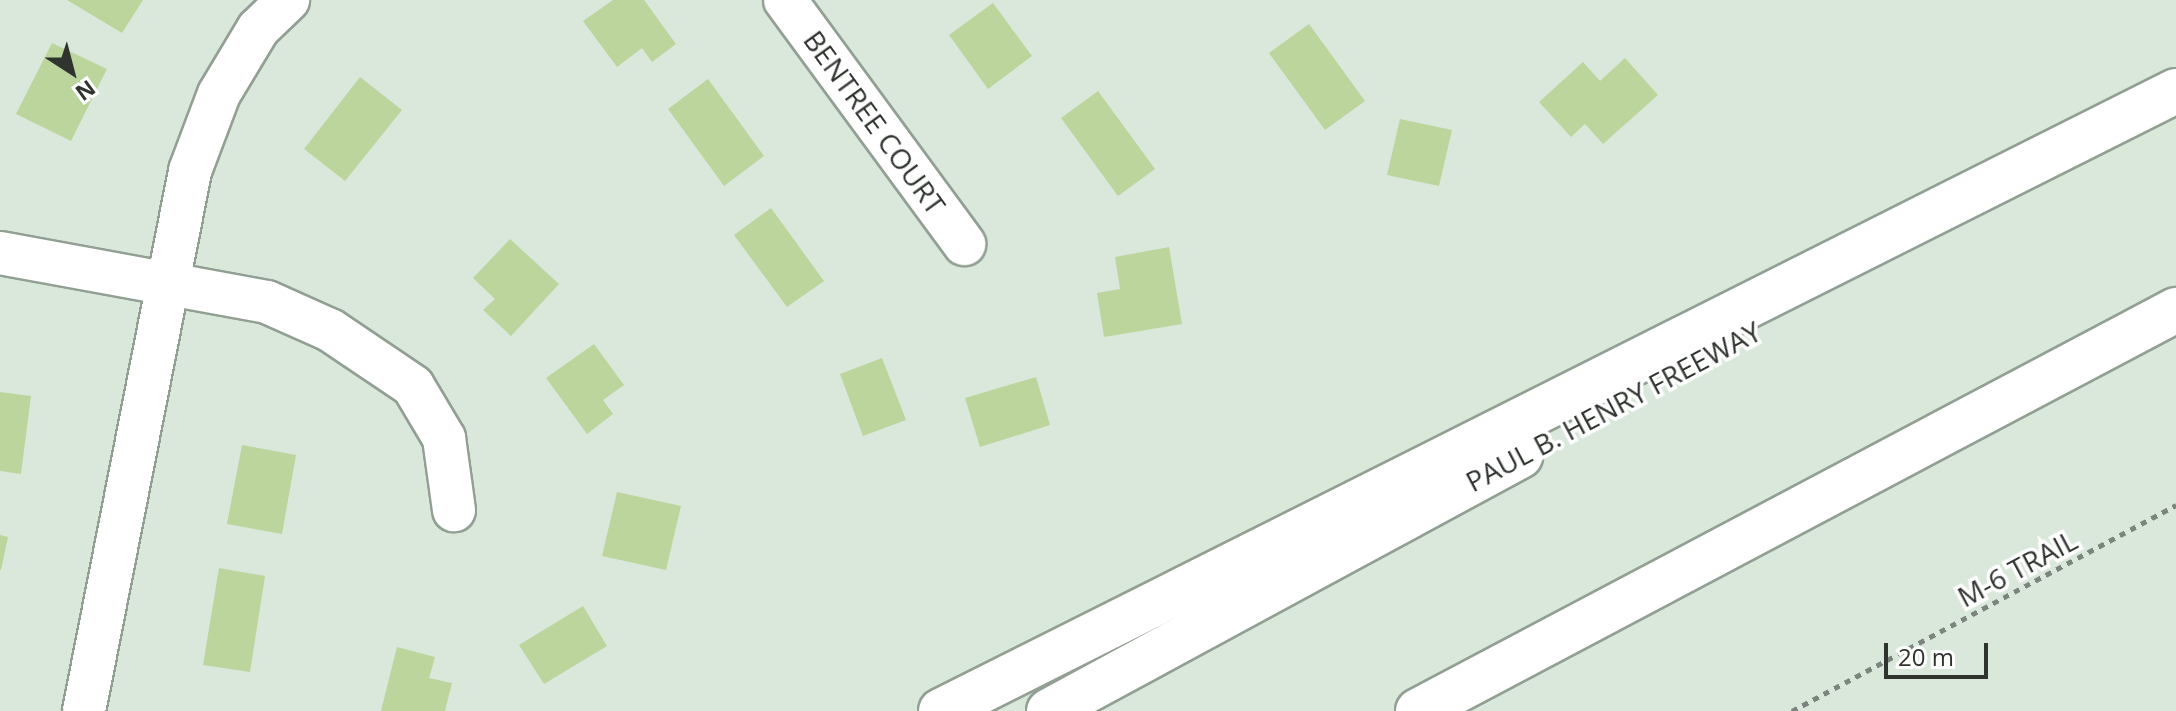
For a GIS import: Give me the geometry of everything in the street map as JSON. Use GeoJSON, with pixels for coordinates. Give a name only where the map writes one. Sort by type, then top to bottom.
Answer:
{"type":"FeatureCollection","features":[{"type":"Feature","properties":{"kind":"highway"},"geometry":{"type":"LineString","coordinates":[[941,711],[2176,91]]}},
{"type":"Feature","properties":{"kind":"highway","name":"PAUL B. HENRY FREEWAY"},"geometry":{"type":"LineString","coordinates":[[1049,711],[2176,100]]}},
{"type":"Feature","properties":{"kind":"highway"},"geometry":{"type":"LineString","coordinates":[[1418,711],[2176,310]]}},
{"type":"Feature","properties":{"kind":"highway"},"geometry":{"type":"LineString","coordinates":[[1475,711],[2176,310]]}},
{"type":"Feature","properties":{"kind":"street"},"geometry":{"type":"LineString","coordinates":[[84,711],[190,171],[219,94],[258,29],[288,0]]}},
{"type":"Feature","properties":{"kind":"street","name":"BENTREE COURT"},"geometry":{"type":"LineString","coordinates":[[785,0],[964,244]]}},
{"type":"Feature","properties":{"kind":"street"},"geometry":{"type":"LineString","coordinates":[[0,253],[170,281],[267,302],[330,330],[413,386],[444,438],[454,510]]}},
{"type":"Feature","properties":{"kind":"path","name":"M-6 TRAIL"},"geometry":{"type":"LineString","coordinates":[[1792,711],[2176,505]]}},
{"type":"Feature","properties":{"kind":"building"},"geometry":{"type":"Polygon","coordinates":[[[67,0],[143,0],[122,33],[67,0]]]}},
{"type":"Feature","properties":{"kind":"building"},"geometry":{"type":"Polygon","coordinates":[[[613,0],[644,0],[676,44],[652,62],[642,48],[617,67],[583,21],[613,0]]]}},
{"type":"Feature","properties":{"kind":"building"},"geometry":{"type":"Polygon","coordinates":[[[993,3],[1032,56],[988,89],[949,35],[993,3]]]}},
{"type":"Feature","properties":{"kind":"building"},"geometry":{"type":"Polygon","coordinates":[[[1309,24],[1365,101],[1325,130],[1269,53],[1309,24]]]}},
{"type":"Feature","properties":{"kind":"building"},"geometry":{"type":"Polygon","coordinates":[[[52,43],[107,69],[71,141],[16,114],[52,43]]]}},
{"type":"Feature","properties":{"kind":"building"},"geometry":{"type":"Polygon","coordinates":[[[1625,58],[1658,95],[1603,144],[1585,124],[1571,137],[1539,102],[1583,62],[1600,81],[1625,58]]]}},
{"type":"Feature","properties":{"kind":"building"},"geometry":{"type":"Polygon","coordinates":[[[360,77],[402,110],[345,181],[304,149],[360,77]]]}},
{"type":"Feature","properties":{"kind":"building"},"geometry":{"type":"Polygon","coordinates":[[[708,79],[764,156],[724,186],[668,109],[708,79]]]}},
{"type":"Feature","properties":{"kind":"building"},"geometry":{"type":"Polygon","coordinates":[[[1098,91],[1155,169],[1118,196],[1061,118],[1098,91]]]}},
{"type":"Feature","properties":{"kind":"building"},"geometry":{"type":"Polygon","coordinates":[[[1400,119],[1452,130],[1439,186],[1387,175],[1400,119]]]}},
{"type":"Feature","properties":{"kind":"building"},"geometry":{"type":"Polygon","coordinates":[[[771,208],[824,281],[787,307],[734,235],[771,208]]]}},
{"type":"Feature","properties":{"kind":"building"},"geometry":{"type":"Polygon","coordinates":[[[510,239],[559,284],[511,336],[483,310],[495,299],[473,278],[510,239]]]}},
{"type":"Feature","properties":{"kind":"building"},"geometry":{"type":"Polygon","coordinates":[[[1169,247],[1182,324],[1104,337],[1097,293],[1120,289],[1115,257],[1169,247]]]}},
{"type":"Feature","properties":{"kind":"building"},"geometry":{"type":"Polygon","coordinates":[[[594,344],[624,385],[603,400],[613,414],[587,434],[546,378],[594,344]]]}},
{"type":"Feature","properties":{"kind":"building"},"geometry":{"type":"Polygon","coordinates":[[[882,358],[906,420],[863,436],[840,374],[882,358]]]}},
{"type":"Feature","properties":{"kind":"building"},"geometry":{"type":"Polygon","coordinates":[[[1036,377],[1050,425],[980,447],[965,398],[1036,377]]]}},
{"type":"Feature","properties":{"kind":"building"},"geometry":{"type":"Polygon","coordinates":[[[0,392],[31,396],[21,474],[0,471],[0,392]]]}},
{"type":"Feature","properties":{"kind":"building"},"geometry":{"type":"Polygon","coordinates":[[[242,445],[296,455],[282,534],[227,524],[242,445]]]}},
{"type":"Feature","properties":{"kind":"building"},"geometry":{"type":"Polygon","coordinates":[[[617,492],[681,506],[666,570],[602,556],[617,492]]]}},
{"type":"Feature","properties":{"kind":"building"},"geometry":{"type":"Polygon","coordinates":[[[0,535],[8,537],[1,570],[0,570],[0,535]]]}},
{"type":"Feature","properties":{"kind":"building"},"geometry":{"type":"Polygon","coordinates":[[[219,568],[265,576],[250,672],[203,665],[219,568]]]}},
{"type":"Feature","properties":{"kind":"building"},"geometry":{"type":"Polygon","coordinates":[[[583,606],[607,646],[544,684],[519,645],[583,606]]]}},
{"type":"Feature","properties":{"kind":"building"},"geometry":{"type":"Polygon","coordinates":[[[397,647],[435,657],[429,678],[452,683],[445,711],[381,711],[397,647]]]}}]}
